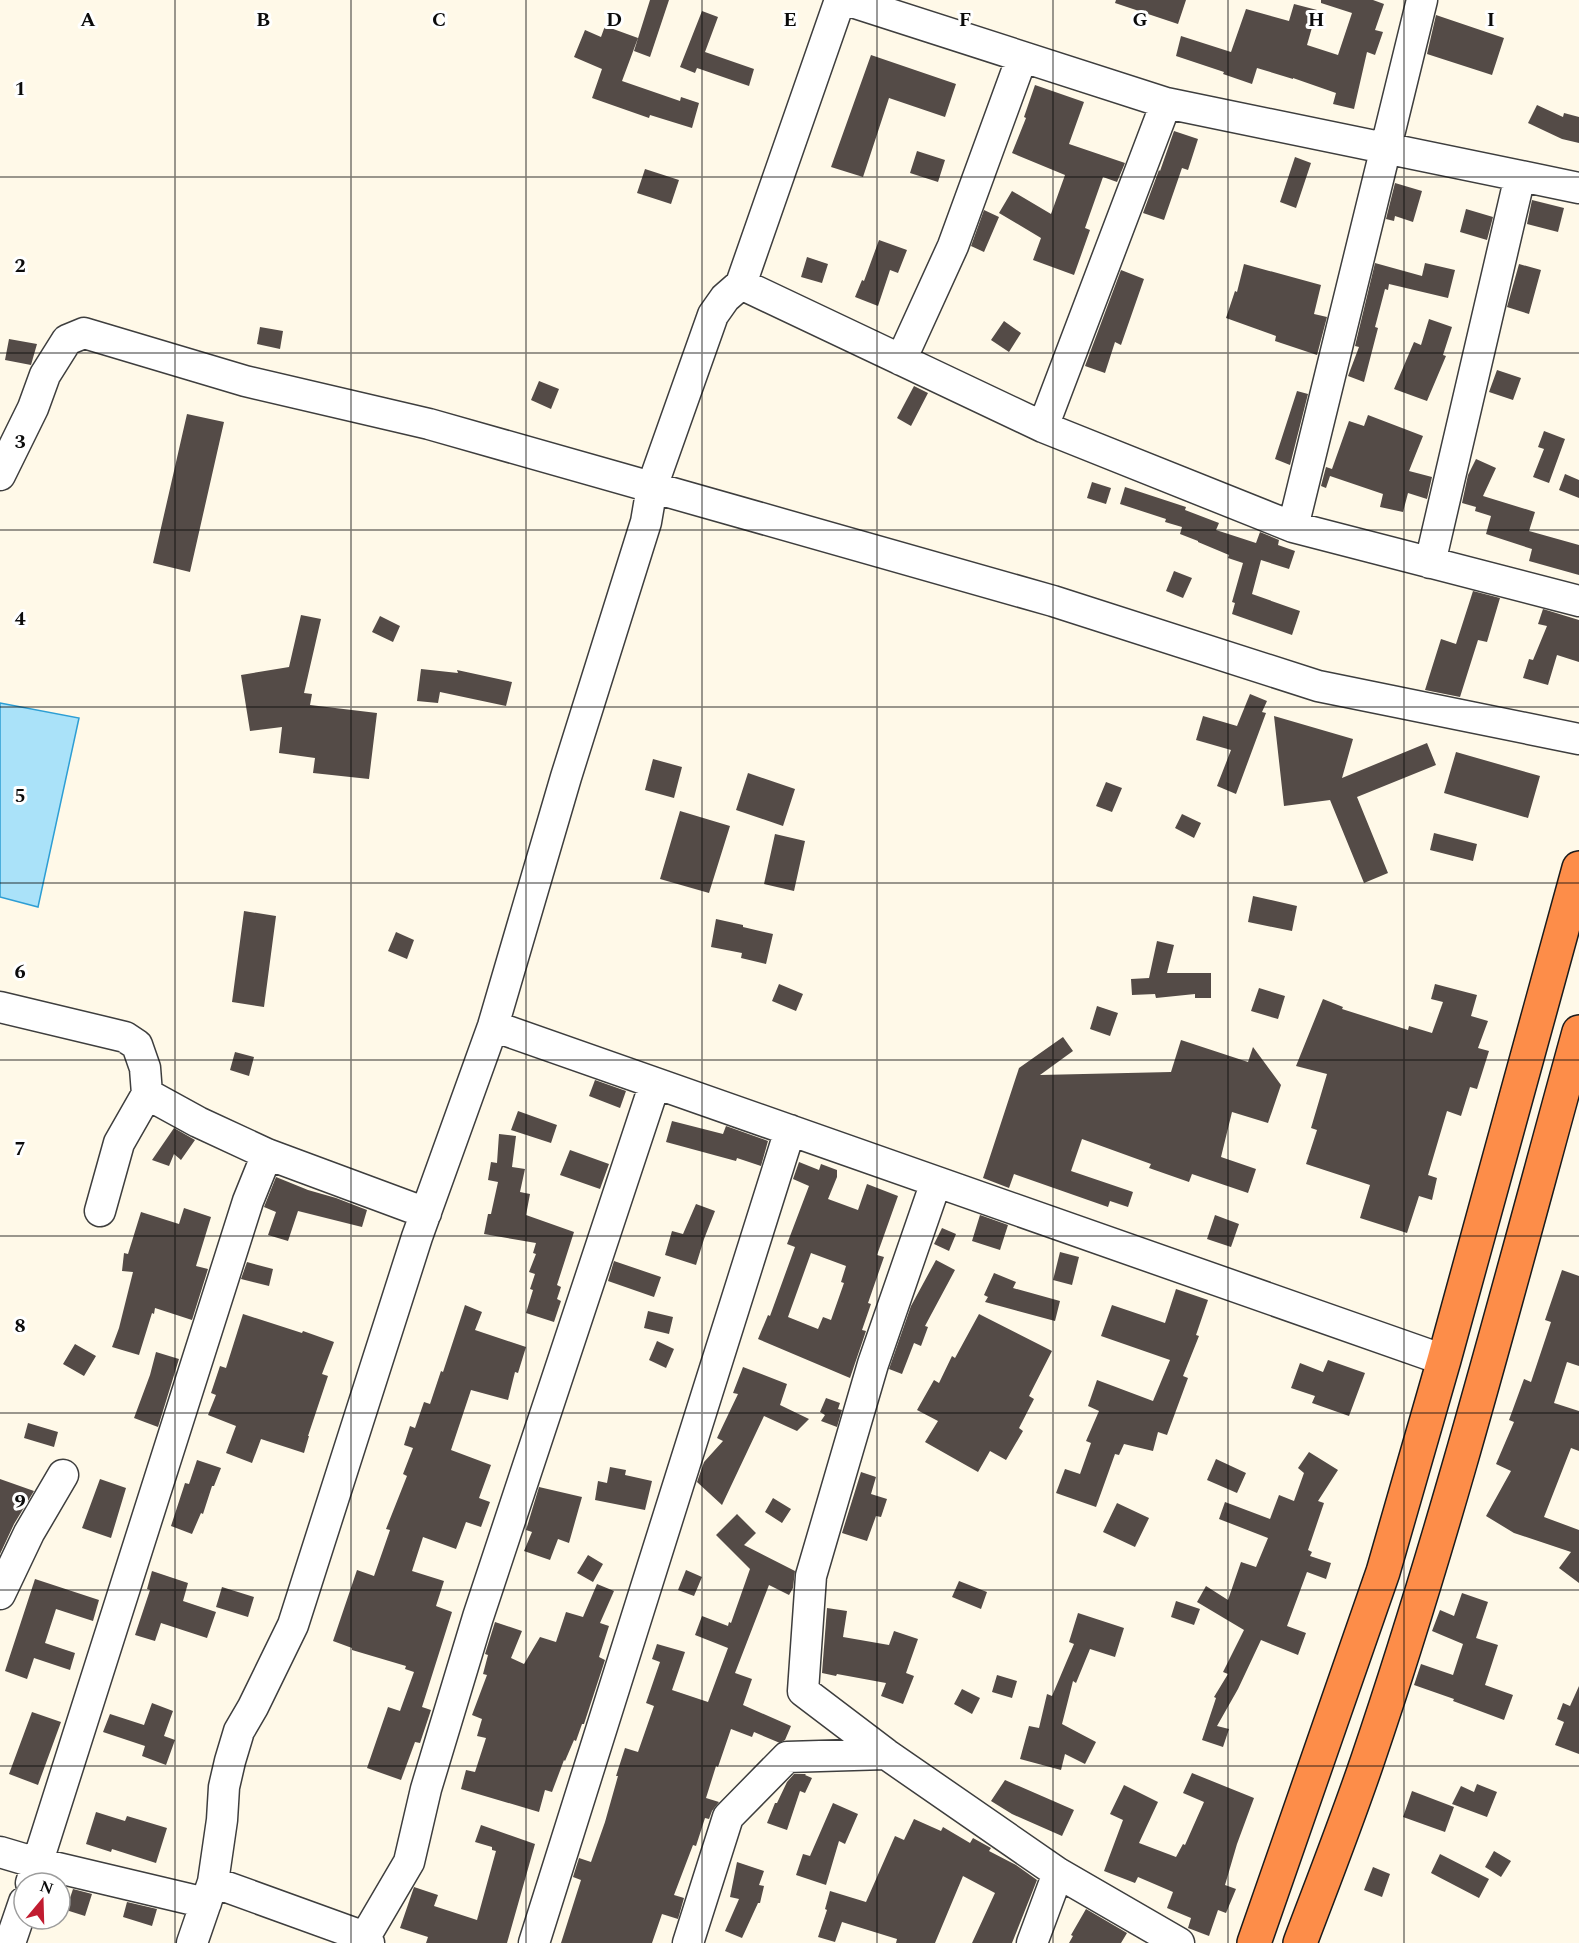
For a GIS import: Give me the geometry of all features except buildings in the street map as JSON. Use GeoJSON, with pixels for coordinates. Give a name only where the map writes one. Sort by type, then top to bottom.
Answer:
{"type":"FeatureCollection","features":[{"type":"Feature","properties":{"kind":"highway"},"geometry":{"type":"LineString","coordinates":[[1254,1943],[1383,1572],[1444,1360],[1579,868]]}},
{"type":"Feature","properties":{"kind":"highway"},"geometry":{"type":"LineString","coordinates":[[1300,1943],[1368,1760],[1418,1603],[1481,1390],[1579,1032]]}},
{"type":"Feature","properties":{"kind":"street"},"geometry":{"type":"LineString","coordinates":[[192,1943],[209,1893],[222,1820],[224,1787],[239,1731],[293,1625],[426,1213],[493,1026],[566,777],[646,522],[652,487],[713,315],[725,298],[741,285],[840,0]]}},
{"type":"Feature","properties":{"kind":"street"},"geometry":{"type":"LineString","coordinates":[[846,0],[1166,103],[1579,188]]}},
{"type":"Feature","properties":{"kind":"street"},"geometry":{"type":"LineString","coordinates":[[1293,527],[1422,0]]}},
{"type":"Feature","properties":{"kind":"street"},"geometry":{"type":"LineString","coordinates":[[901,360],[953,246],[1022,57]]}},
{"type":"Feature","properties":{"kind":"street"},"geometry":{"type":"LineString","coordinates":[[1043,427],[1166,103]]}},
{"type":"Feature","properties":{"kind":"street"},"geometry":{"type":"LineString","coordinates":[[1430,563],[1520,176]]}},
{"type":"Feature","properties":{"kind":"street"},"geometry":{"type":"LineString","coordinates":[[741,285],[1043,427],[1293,527],[1579,601]]}},
{"type":"Feature","properties":{"kind":"street"},"geometry":{"type":"LineString","coordinates":[[0,475],[33,408],[45,375],[67,340],[84,333],[245,381],[429,424],[1053,601],[1318,686],[1579,739]]}},
{"type":"Feature","properties":{"kind":"street"},"geometry":{"type":"LineString","coordinates":[[0,1007],[125,1037],[137,1045],[145,1068],[147,1094],[119,1143],[100,1211]]}},
{"type":"Feature","properties":{"kind":"street"},"geometry":{"type":"LineString","coordinates":[[493,1026],[1444,1360]]}},
{"type":"Feature","properties":{"kind":"street"},"geometry":{"type":"LineString","coordinates":[[72,1877],[209,1893],[367,1940],[409,1862],[426,1789],[478,1617],[655,1083]]}},
{"type":"Feature","properties":{"kind":"street"},"geometry":{"type":"LineString","coordinates":[[147,1094],[198,1122],[267,1154],[426,1213]]}},
{"type":"Feature","properties":{"kind":"street"},"geometry":{"type":"LineString","coordinates":[[534,1943],[790,1130]]}},
{"type":"Feature","properties":{"kind":"street"},"geometry":{"type":"LineString","coordinates":[[35,1871],[248,1201],[267,1154]]}},
{"type":"Feature","properties":{"kind":"street"},"geometry":{"type":"LineString","coordinates":[[936,1182],[873,1364],[812,1576],[803,1691],[886,1754],[1058,1873],[1179,1943]]}},
{"type":"Feature","properties":{"kind":"street"},"geometry":{"type":"LineString","coordinates":[[0,1594],[29,1533],[63,1475]]}},
{"type":"Feature","properties":{"kind":"street"},"geometry":{"type":"LineString","coordinates":[[688,1943],[728,1817],[787,1757],[886,1754]]}},
{"type":"Feature","properties":{"kind":"street"},"geometry":{"type":"LineString","coordinates":[[0,1852],[31,1871]]}},
{"type":"Feature","properties":{"kind":"street"},"geometry":{"type":"LineString","coordinates":[[1032,1943],[1058,1873]]}},
{"type":"Feature","properties":{"kind":"water"},"geometry":{"type":"Polygon","coordinates":[[[0,703],[79,718],[38,907],[0,897],[0,703]]]}}]}
